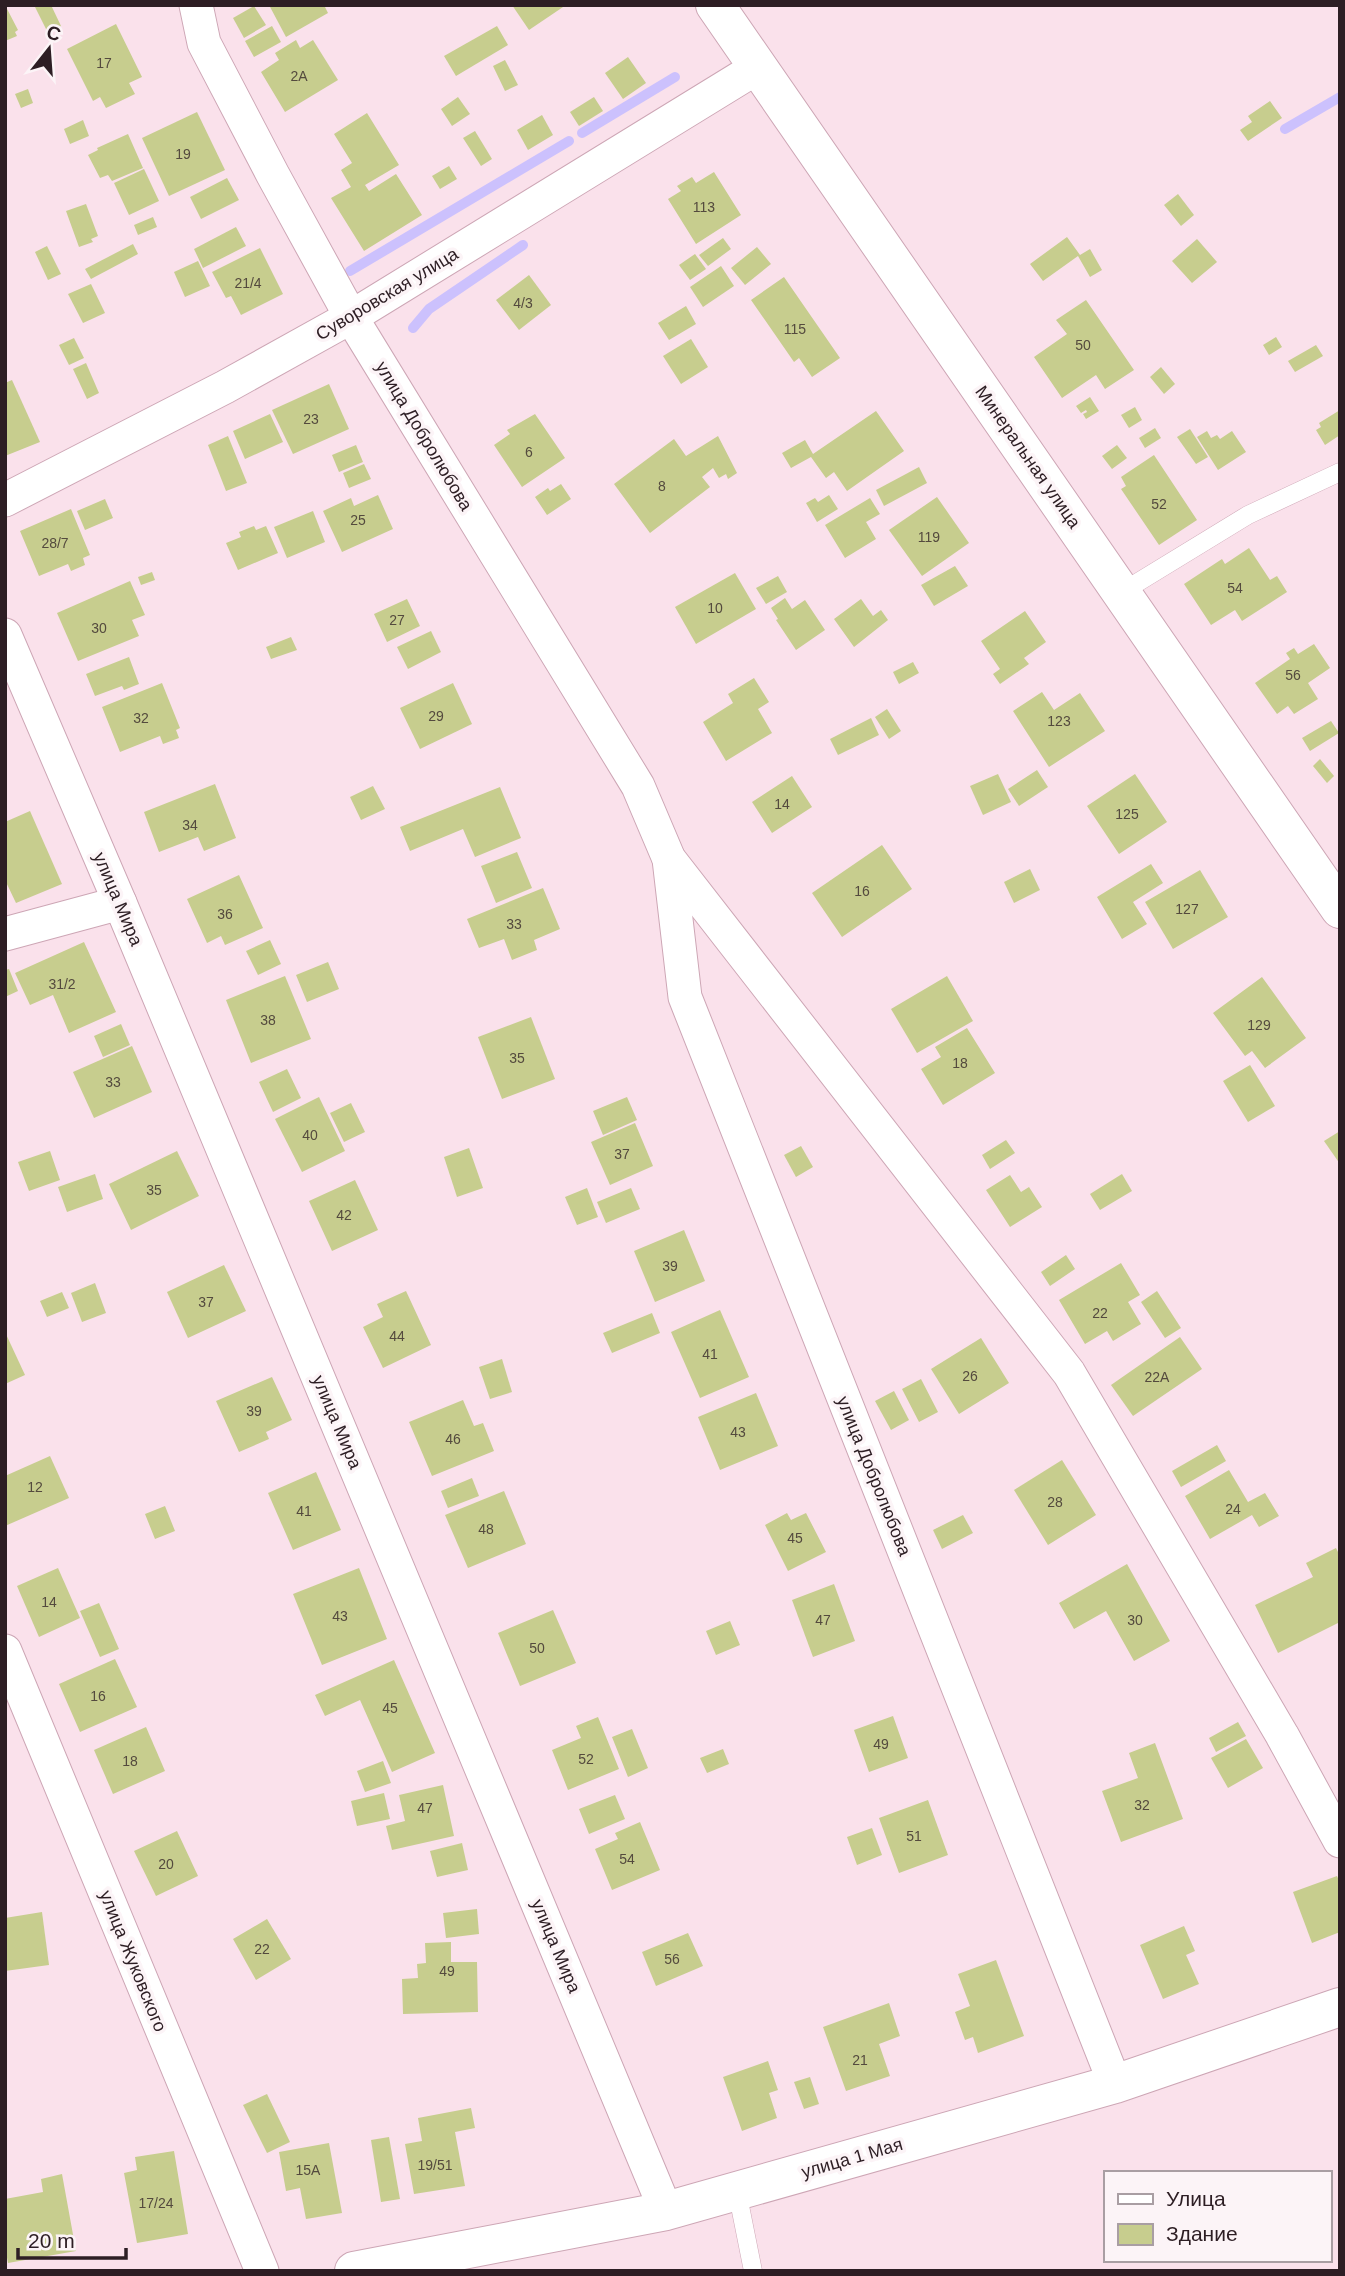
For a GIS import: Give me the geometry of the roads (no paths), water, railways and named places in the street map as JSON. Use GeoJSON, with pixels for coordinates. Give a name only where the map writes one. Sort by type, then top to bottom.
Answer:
{"type":"FeatureCollection","features":[{"type":"Feature","properties":{"kind":"main road","name":"Минеральная улица"},"geometry":{"type":"LineString","coordinates":[[715,5],[1340,909]]}},
{"type":"Feature","properties":{"kind":"main road","name":"улица 1 Мая"},"geometry":{"type":"LineString","coordinates":[[354,2271],[666,2211],[1115,2084],[1340,2007]]}},
{"type":"Feature","properties":{"kind":"street","name":"улица Добролюбова"},"geometry":{"type":"LineString","coordinates":[[196,5],[204,43],[351,317],[638,786],[669,859],[1069,1373],[1282,1735],[1340,1840]]}},
{"type":"Feature","properties":{"kind":"street","name":"Суворовская улица"},"geometry":{"type":"LineString","coordinates":[[5,500],[225,387],[351,317],[758,67]]}},
{"type":"Feature","properties":{"kind":"street","name":"улица Мира"},"geometry":{"type":"LineString","coordinates":[[5,635],[120,903],[666,2211]]}},
{"type":"Feature","properties":{"kind":"street","name":"улица Добролюбова"},"geometry":{"type":"LineString","coordinates":[[669,859],[685,997],[1115,2084]]}},
{"type":"Feature","properties":{"kind":"street"},"geometry":{"type":"LineString","coordinates":[[5,934],[120,903]]}},
{"type":"Feature","properties":{"kind":"street","name":"улица Жуковского"},"geometry":{"type":"LineString","coordinates":[[5,1651],[262,2271]]}},
{"type":"Feature","properties":{"kind":"lane"},"geometry":{"type":"LineString","coordinates":[[1122,592],[1248,515],[1340,472]]}},
{"type":"Feature","properties":{"kind":"lane"},"geometry":{"type":"LineString","coordinates":[[737,2191],[753,2271]]}},
{"type":"Feature","properties":{"kind":"waterway"},"geometry":{"type":"LineString","coordinates":[[582,133],[675,77]]}},
{"type":"Feature","properties":{"kind":"waterway"},"geometry":{"type":"LineString","coordinates":[[1285,129],[1340,97]]}},
{"type":"Feature","properties":{"kind":"waterway"},"geometry":{"type":"LineString","coordinates":[[350,271],[569,141]]}},
{"type":"Feature","properties":{"kind":"waterway"},"geometry":{"type":"LineString","coordinates":[[413,328],[429,309],[523,245]]}}]}
